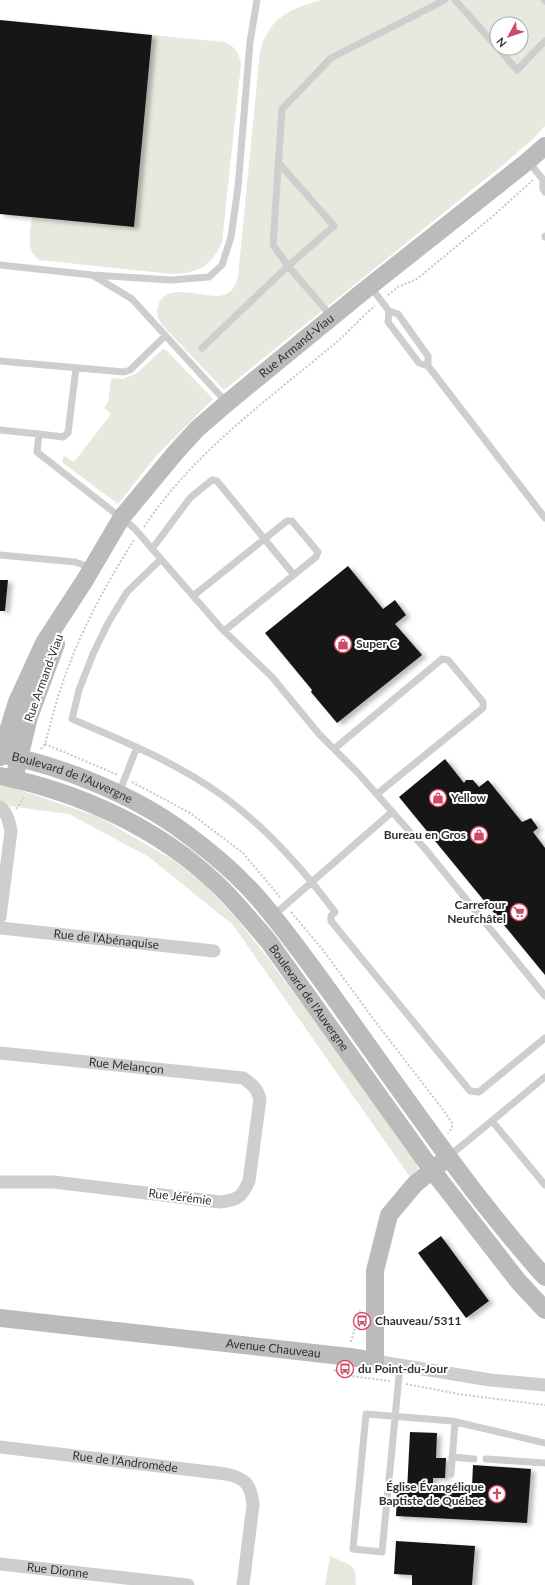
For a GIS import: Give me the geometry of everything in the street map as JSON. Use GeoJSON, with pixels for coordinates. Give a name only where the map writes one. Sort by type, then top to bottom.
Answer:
{"type":"FeatureCollection","features":[{"type":"Feature","properties":{"kind":"street","name":"Rue Armand-Viau"},"geometry":{"type":"LineString","coordinates":[[0,755],[17,702],[44,643],[122,517],[186,440],[227,403],[332,317],[545,146]]}},
{"type":"Feature","properties":{"kind":"street","name":"Rue Armand-Viau"},"geometry":{"type":"LineString","coordinates":[[14,782],[29,717],[54,648],[88,574]]}},
{"type":"Feature","properties":{"kind":"street","name":"Boulevard de l'Auvergne"},"geometry":{"type":"LineString","coordinates":[[0,755],[63,772],[139,804],[184,833],[223,865],[257,898],[304,957],[448,1157],[525,1255],[545,1277]]}},
{"type":"Feature","properties":{"kind":"street","name":"Boulevard de l'Auvergne"},"geometry":{"type":"LineString","coordinates":[[14,782],[33,784],[80,800],[139,826],[193,863],[217,884],[243,910],[294,975],[432,1170],[518,1281],[545,1310]]}},
{"type":"Feature","properties":{"kind":"street"},"geometry":{"type":"LineString","coordinates":[[0,917],[11,832],[4,811]]}},
{"type":"Feature","properties":{"kind":"street","name":"Rue de l'Abénaquise"},"geometry":{"type":"LineString","coordinates":[[0,928],[214,951]]}},
{"type":"Feature","properties":{"kind":"street","name":"Rue Melançon"},"geometry":{"type":"LineString","coordinates":[[0,1053],[243,1078],[251,1083]]}},
{"type":"Feature","properties":{"kind":"street","name":"Rue Jérémie"},"geometry":{"type":"LineString","coordinates":[[0,1182],[54,1182],[220,1202],[239,1198],[249,1181],[260,1099],[258,1091],[251,1083]]}},
{"type":"Feature","properties":{"kind":"street"},"geometry":{"type":"LineString","coordinates":[[375,1361],[375,1271],[389,1215],[415,1184],[448,1157]]}},
{"type":"Feature","properties":{"kind":"street","name":"Avenue Chauveau"},"geometry":{"type":"LineString","coordinates":[[0,1318],[350,1357],[490,1380],[545,1385]]}},
{"type":"Feature","properties":{"kind":"street","name":"Rue de l'Andromède"},"geometry":{"type":"LineString","coordinates":[[0,1447],[238,1476],[247,1483],[252,1494],[253,1505],[243,1585]]}},
{"type":"Feature","properties":{"kind":"street","name":"Rue Dionne"},"geometry":{"type":"LineString","coordinates":[[0,1564],[131,1581],[188,1585]]}},
{"type":"Feature","properties":{"kind":"lane"},"geometry":{"type":"LineString","coordinates":[[0,265],[92,275],[171,280],[209,277],[222,265],[231,237],[238,187],[250,42],[257,0]]}},
{"type":"Feature","properties":{"kind":"lane"},"geometry":{"type":"LineString","coordinates":[[332,317],[288,266],[273,245],[282,109],[331,58],[445,0]]}},
{"type":"Feature","properties":{"kind":"lane"},"geometry":{"type":"LineString","coordinates":[[455,0],[489,39]]}},
{"type":"Feature","properties":{"kind":"lane"},"geometry":{"type":"LineString","coordinates":[[504,56],[517,70],[545,41]]}},
{"type":"Feature","properties":{"kind":"lane"},"geometry":{"type":"LineString","coordinates":[[528,161],[542,180],[543,189],[545,192]]}},
{"type":"Feature","properties":{"kind":"lane"},"geometry":{"type":"LineString","coordinates":[[202,348],[288,266],[334,226],[278,162]]}},
{"type":"Feature","properties":{"kind":"lane"},"geometry":{"type":"LineString","coordinates":[[92,275],[132,299],[227,403]]}},
{"type":"Feature","properties":{"kind":"lane"},"geometry":{"type":"LineString","coordinates":[[370,286],[389,311],[398,314],[428,356],[428,366]]}},
{"type":"Feature","properties":{"kind":"lane"},"geometry":{"type":"LineString","coordinates":[[389,311],[388,322],[419,363],[428,366],[545,518]]}},
{"type":"Feature","properties":{"kind":"lane"},"geometry":{"type":"LineString","coordinates":[[0,360],[124,372],[130,370],[165,336]]}},
{"type":"Feature","properties":{"kind":"lane"},"geometry":{"type":"LineString","coordinates":[[0,430],[63,437],[68,433],[76,368]]}},
{"type":"Feature","properties":{"kind":"lane"},"geometry":{"type":"LineString","coordinates":[[39,434],[37,452],[122,517],[134,528],[224,631],[272,677],[319,734],[377,794],[426,850],[545,996]]}},
{"type":"Feature","properties":{"kind":"lane"},"geometry":{"type":"LineString","coordinates":[[152,549],[190,498],[212,480],[217,481],[294,574]]}},
{"type":"Feature","properties":{"kind":"lane"},"geometry":{"type":"LineString","coordinates":[[193,596],[287,521],[292,521],[318,552],[316,557],[224,631]]}},
{"type":"Feature","properties":{"kind":"lane"},"geometry":{"type":"LineString","coordinates":[[0,555],[75,562],[88,574]]}},
{"type":"Feature","properties":{"kind":"lane"},"geometry":{"type":"LineString","coordinates":[[161,559],[127,592],[108,623],[93,654],[79,690],[72,719],[137,747],[190,775],[224,796],[257,823],[313,881],[335,912],[331,916],[331,921],[470,1091],[479,1092],[545,1038]]}},
{"type":"Feature","properties":{"kind":"lane"},"geometry":{"type":"LineString","coordinates":[[334,749],[442,659],[448,660],[483,702],[483,708],[377,794]]}},
{"type":"Feature","properties":{"kind":"lane"},"geometry":{"type":"LineString","coordinates":[[118,794],[137,747]]}},
{"type":"Feature","properties":{"kind":"lane"},"geometry":{"type":"LineString","coordinates":[[272,917],[392,812]]}},
{"type":"Feature","properties":{"kind":"lane"},"geometry":{"type":"LineString","coordinates":[[448,1157],[545,1077]]}},
{"type":"Feature","properties":{"kind":"lane"},"geometry":{"type":"LineString","coordinates":[[492,1120],[545,1185]]}},
{"type":"Feature","properties":{"kind":"lane"},"geometry":{"type":"LineString","coordinates":[[400,1366],[394,1417],[382,1552],[353,1549],[366,1414],[394,1417],[455,1422],[545,1443]]}},
{"type":"Feature","properties":{"kind":"lane"},"geometry":{"type":"LineString","coordinates":[[451,1474],[455,1422]]}},
{"type":"Feature","properties":{"kind":"lane"},"geometry":{"type":"LineString","coordinates":[[452,1457],[474,1459]]}},
{"type":"Feature","properties":{"kind":"lane"},"geometry":{"type":"LineString","coordinates":[[486,1459],[545,1464]]}},
{"type":"Feature","properties":{"kind":"path"},"geometry":{"type":"LineString","coordinates":[[397,288],[416,278],[542,180]]}},
{"type":"Feature","properties":{"kind":"path"},"geometry":{"type":"LineString","coordinates":[[42,747],[45,744]]}},
{"type":"Feature","properties":{"kind":"path"},"geometry":{"type":"LineString","coordinates":[[4,811],[22,802],[25,796],[14,782]]}},
{"type":"Feature","properties":{"kind":"shaded area"},"geometry":{"type":"Polygon","coordinates":[[[321,0],[545,0],[545,126],[533,139],[504,164],[224,390],[163,326],[157,309],[159,303],[164,297],[171,293],[179,292],[216,296],[226,294],[235,286],[238,277],[260,51],[264,39],[275,22],[290,11],[321,0]]]}},
{"type":"Feature","properties":{"kind":"shaded area"},"geometry":{"type":"Polygon","coordinates":[[[152,35],[224,42],[234,48],[238,53],[241,64],[222,242],[218,251],[208,263],[197,270],[172,274],[39,260],[35,256],[30,246],[32,218],[134,227],[152,35]]]}},
{"type":"Feature","properties":{"kind":"shaded area"},"geometry":{"type":"Polygon","coordinates":[[[163,349],[166,350],[213,399],[156,456],[118,504],[63,463],[62,460],[64,456],[74,462],[111,414],[104,408],[108,402],[111,380],[114,378],[123,379],[137,373],[163,349]]]}},
{"type":"Feature","properties":{"kind":"shaded area"},"geometry":{"type":"Polygon","coordinates":[[[0,786],[11,787],[99,817],[173,860],[204,884],[237,919],[270,961],[414,1155],[418,1169],[410,1177],[233,925],[149,857],[69,814],[0,805],[0,786]]]}},
{"type":"Feature","properties":{"kind":"shaded area"},"geometry":{"type":"Polygon","coordinates":[[[330,1556],[350,1565],[355,1570],[356,1585],[325,1585],[330,1556]]]}},
{"type":"Feature","properties":{"kind":"building"},"geometry":{"type":"Polygon","coordinates":[[[0,20],[152,35],[134,227],[0,214],[0,20]]]}},
{"type":"Feature","properties":{"kind":"building","name":"Super C"},"geometry":{"type":"Polygon","coordinates":[[[348,566],[383,609],[395,600],[406,615],[395,624],[422,655],[337,723],[265,633],[348,566]]]}},
{"type":"Feature","properties":{"kind":"building"},"geometry":{"type":"Polygon","coordinates":[[[0,580],[8,580],[5,611],[0,611],[0,580]]]}},
{"type":"Feature","properties":{"kind":"building","name":"Carrefour Neufchâtel"},"geometry":{"type":"Polygon","coordinates":[[[445,759],[464,783],[466,780],[473,780],[479,787],[488,780],[522,822],[531,818],[538,828],[533,832],[545,848],[545,975],[399,797],[445,759]]]}},
{"type":"Feature","properties":{"kind":"building"},"geometry":{"type":"Polygon","coordinates":[[[441,1236],[489,1301],[466,1318],[418,1253],[441,1236]]]}},
{"type":"Feature","properties":{"kind":"building"},"geometry":{"type":"Polygon","coordinates":[[[410,1432],[437,1433],[436,1458],[446,1458],[445,1478],[433,1478],[433,1484],[472,1486],[473,1465],[531,1469],[527,1523],[396,1516],[397,1491],[407,1491],[410,1432]]]}},
{"type":"Feature","properties":{"kind":"building"},"geometry":{"type":"Polygon","coordinates":[[[396,1541],[475,1546],[472,1585],[412,1585],[412,1575],[394,1574],[396,1541]]]}},
{"type":"Feature","properties":{"kind":"place","name":"Super C"},"geometry":{"type":"Point","coordinates":[343,644]}},
{"type":"Feature","properties":{"kind":"place","name":"Yellow"},"geometry":{"type":"Point","coordinates":[438,798]}},
{"type":"Feature","properties":{"kind":"place","name":"Bureau en Gros"},"geometry":{"type":"Point","coordinates":[479,835]}},
{"type":"Feature","properties":{"kind":"place","name":"Carrefour Neufchâtel"},"geometry":{"type":"Point","coordinates":[519,912]}},
{"type":"Feature","properties":{"kind":"place","name":"Chauveau/5311"},"geometry":{"type":"Point","coordinates":[362,1321]}},
{"type":"Feature","properties":{"kind":"place","name":"du Point-du-Jour"},"geometry":{"type":"Point","coordinates":[345,1369]}},
{"type":"Feature","properties":{"kind":"place","name":"Église Évangélique Baptiste de Québec"},"geometry":{"type":"Point","coordinates":[497,1494]}}]}
